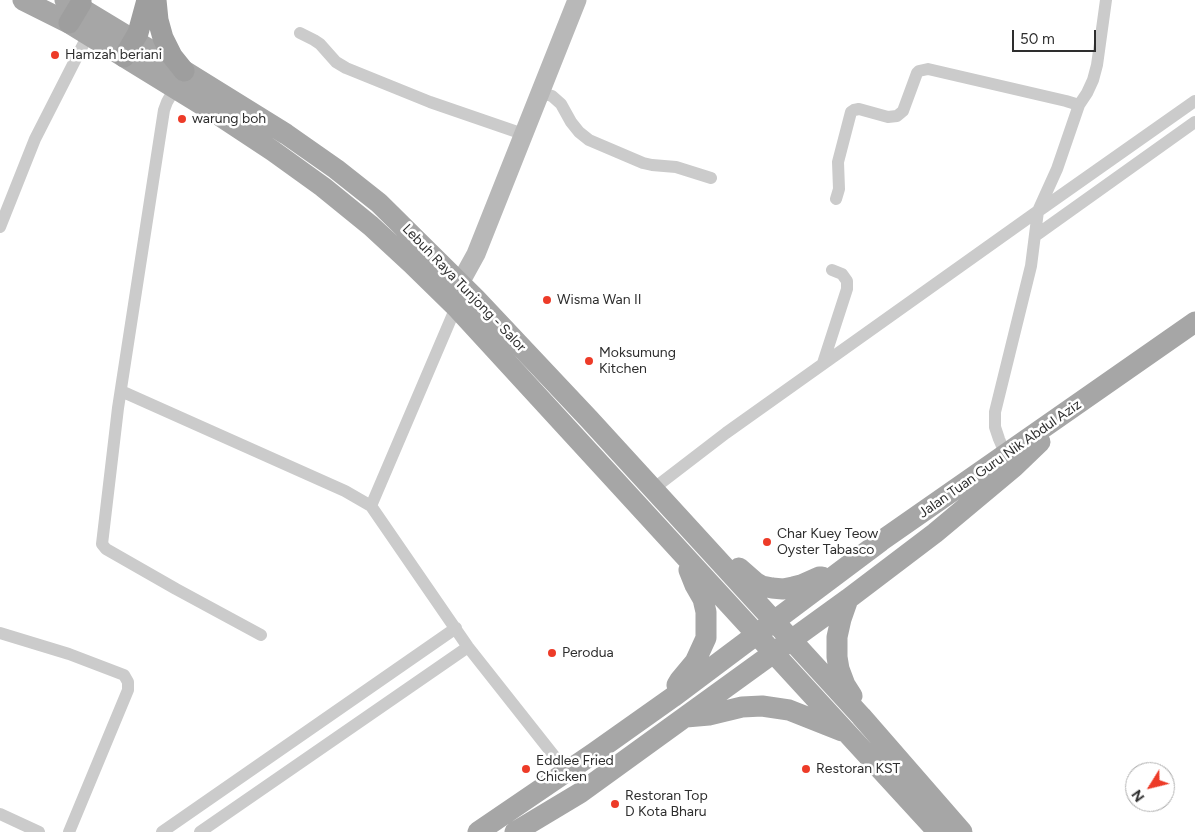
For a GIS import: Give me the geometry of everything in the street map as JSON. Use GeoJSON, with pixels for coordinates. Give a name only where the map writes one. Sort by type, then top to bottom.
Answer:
{"type":"FeatureCollection","features":[{"type":"Feature","properties":{"kind":"highway"},"geometry":{"type":"LineString","coordinates":[[129,48],[138,33],[148,0]]}},
{"type":"Feature","properties":{"kind":"highway"},"geometry":{"type":"LineString","coordinates":[[156,0],[158,20],[163,38],[172,56],[180,80]]}},
{"type":"Feature","properties":{"kind":"main road"},"geometry":{"type":"LineString","coordinates":[[23,0],[73,7]]}},
{"type":"Feature","properties":{"kind":"main road"},"geometry":{"type":"LineString","coordinates":[[460,283],[476,254],[577,0]]}},
{"type":"Feature","properties":{"kind":"main road","name":"Lebuh Raya Tunjong - Salor"},"geometry":{"type":"LineString","coordinates":[[73,7],[88,35],[129,48]]}},
{"type":"Feature","properties":{"kind":"main road","name":"Lebuh Raya Tunjong - Salor"},"geometry":{"type":"LineString","coordinates":[[73,7],[129,48],[180,80],[323,187],[411,263],[456,308],[938,832]]}},
{"type":"Feature","properties":{"kind":"main road","name":"Lebuh Raya Tunjong - Salor"},"geometry":{"type":"LineString","coordinates":[[180,80],[286,134],[358,185],[379,203],[460,283],[589,419],[861,716]]}},
{"type":"Feature","properties":{"kind":"main road"},"geometry":{"type":"LineString","coordinates":[[1086,399],[1195,322]]}},
{"type":"Feature","properties":{"kind":"main road","name":"Jalan Tuan Guru Nik Abdul Aziz"},"geometry":{"type":"LineString","coordinates":[[478,832],[673,697],[881,541],[1005,453],[1086,399]]}},
{"type":"Feature","properties":{"kind":"main road","name":"Jalan Tuan Guru Nik Abdul Aziz"},"geometry":{"type":"LineString","coordinates":[[516,832],[580,792],[791,640],[935,533],[1014,466],[1086,399]]}},
{"type":"Feature","properties":{"kind":"main road"},"geometry":{"type":"LineString","coordinates":[[704,543],[733,562],[762,586],[783,589],[800,585],[819,577],[835,576]]}},
{"type":"Feature","properties":{"kind":"main road"},"geometry":{"type":"LineString","coordinates":[[673,697],[680,680],[695,662],[706,638],[706,612],[684,556]]}},
{"type":"Feature","properties":{"kind":"main road"},"geometry":{"type":"LineString","coordinates":[[848,598],[837,637],[837,657],[845,685],[861,716],[962,832]]}},
{"type":"Feature","properties":{"kind":"main road"},"geometry":{"type":"LineString","coordinates":[[684,717],[709,715],[742,707],[762,706],[789,710],[845,732]]}},
{"type":"Feature","properties":{"kind":"street"},"geometry":{"type":"LineString","coordinates":[[1005,453],[996,427],[995,412],[1031,266],[1036,223],[1079,105],[1093,80],[1106,2]]}},
{"type":"Feature","properties":{"kind":"street"},"geometry":{"type":"LineString","coordinates":[[300,34],[320,44],[336,62],[346,68],[430,102],[523,134]]}},
{"type":"Feature","properties":{"kind":"street"},"geometry":{"type":"LineString","coordinates":[[0,227],[35,139],[88,35]]}},
{"type":"Feature","properties":{"kind":"street"},"geometry":{"type":"LineString","coordinates":[[836,199],[839,189],[838,162],[851,112],[859,109],[888,117],[897,116],[903,111],[917,73],[920,71],[928,69],[1079,105]]}},
{"type":"Feature","properties":{"kind":"street"},"geometry":{"type":"LineString","coordinates":[[180,80],[164,110],[121,391],[102,541],[104,547],[176,590],[261,635]]}},
{"type":"Feature","properties":{"kind":"street"},"geometry":{"type":"LineString","coordinates":[[541,93],[552,96],[561,104],[571,122],[589,140],[652,166],[676,167],[711,178]]}},
{"type":"Feature","properties":{"kind":"street"},"geometry":{"type":"LineString","coordinates":[[1036,223],[1195,101]]}},
{"type":"Feature","properties":{"kind":"street"},"geometry":{"type":"LineString","coordinates":[[653,489],[726,433],[824,363],[1036,223],[1195,122]]}},
{"type":"Feature","properties":{"kind":"street"},"geometry":{"type":"LineString","coordinates":[[824,363],[847,289],[847,281],[842,274],[832,270]]}},
{"type":"Feature","properties":{"kind":"street"},"geometry":{"type":"LineString","coordinates":[[370,506],[456,308]]}},
{"type":"Feature","properties":{"kind":"street"},"geometry":{"type":"LineString","coordinates":[[121,391],[345,492],[370,506],[468,646],[566,771]]}},
{"type":"Feature","properties":{"kind":"street"},"geometry":{"type":"LineString","coordinates":[[162,832],[456,628]]}},
{"type":"Feature","properties":{"kind":"street"},"geometry":{"type":"LineString","coordinates":[[0,633],[69,654],[124,675],[128,682],[128,690],[69,832]]}},
{"type":"Feature","properties":{"kind":"street"},"geometry":{"type":"LineString","coordinates":[[200,832],[468,646]]}},
{"type":"Feature","properties":{"kind":"street"},"geometry":{"type":"LineString","coordinates":[[0,814],[39,832]]}},
{"type":"Feature","properties":{"kind":"place","name":"Hamzah beriani"},"geometry":{"type":"Point","coordinates":[55,55]}},
{"type":"Feature","properties":{"kind":"place","name":"warung boh"},"geometry":{"type":"Point","coordinates":[182,119]}},
{"type":"Feature","properties":{"kind":"place","name":"Wisma Wan II"},"geometry":{"type":"Point","coordinates":[547,300]}},
{"type":"Feature","properties":{"kind":"place","name":"Moksumung Kitchen"},"geometry":{"type":"Point","coordinates":[589,361]}},
{"type":"Feature","properties":{"kind":"place","name":"Char Kuey Teow Oyster Tabasco"},"geometry":{"type":"Point","coordinates":[767,542]}},
{"type":"Feature","properties":{"kind":"place","name":"Perodua"},"geometry":{"type":"Point","coordinates":[552,653]}},
{"type":"Feature","properties":{"kind":"place","name":"Eddlee Fried Chicken"},"geometry":{"type":"Point","coordinates":[526,769]}},
{"type":"Feature","properties":{"kind":"place","name":"Restoran KST"},"geometry":{"type":"Point","coordinates":[806,769]}},
{"type":"Feature","properties":{"kind":"place","name":"Restoran Top D Kota Bharu"},"geometry":{"type":"Point","coordinates":[615,804]}}]}
